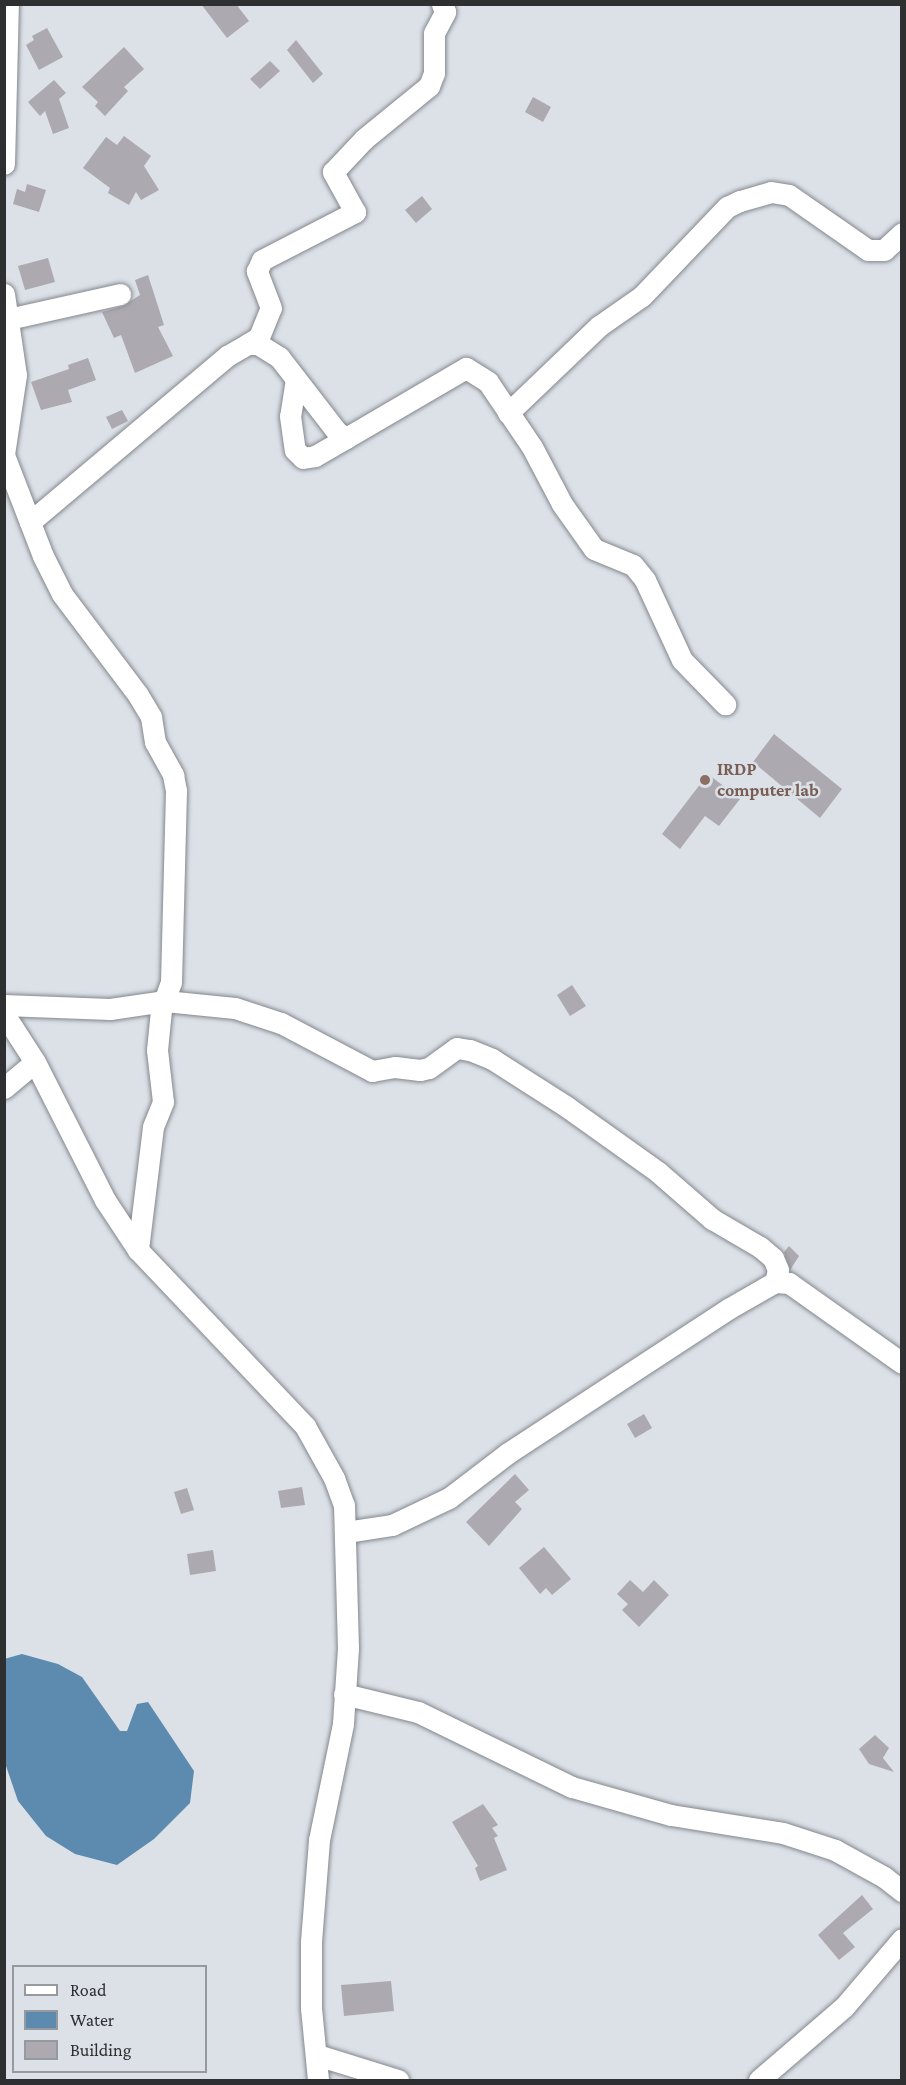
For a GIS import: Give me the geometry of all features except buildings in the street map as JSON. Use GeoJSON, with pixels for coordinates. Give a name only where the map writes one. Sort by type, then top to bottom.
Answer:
{"type":"FeatureCollection","features":[{"type":"Feature","properties":{"kind":"street"},"geometry":{"type":"LineString","coordinates":[[4,164],[8,4]]}},
{"type":"Feature","properties":{"kind":"street"},"geometry":{"type":"LineString","coordinates":[[30,522],[227,356],[259,336],[271,308],[257,271],[262,260],[355,212],[333,172],[364,139],[432,81],[432,44],[444,20],[442,4]]}},
{"type":"Feature","properties":{"kind":"street"},"geometry":{"type":"LineString","coordinates":[[508,413],[599,326],[642,296],[727,207],[740,201],[771,192],[789,195],[868,250],[884,250],[902,233]]}},
{"type":"Feature","properties":{"kind":"street"},"geometry":{"type":"LineString","coordinates":[[4,294],[16,375],[4,454],[30,522],[62,594],[151,717],[155,742],[173,775],[176,791],[170,908],[171,982],[165,1001],[157,1050],[163,1102],[153,1127],[138,1250]]}},
{"type":"Feature","properties":{"kind":"street"},"geometry":{"type":"LineString","coordinates":[[6,319],[120,294]]}},
{"type":"Feature","properties":{"kind":"street"},"geometry":{"type":"LineString","coordinates":[[248,344],[258,344],[279,357],[338,432],[346,438]]}},
{"type":"Feature","properties":{"kind":"street"},"geometry":{"type":"LineString","coordinates":[[296,380],[290,416],[295,450],[303,458],[315,456],[466,368],[488,382],[532,447],[562,504],[585,538],[603,554],[633,565],[645,580],[682,660],[725,704]]}},
{"type":"Feature","properties":{"kind":"street"},"geometry":{"type":"LineString","coordinates":[[4,1005],[110,1009],[165,1001],[208,1003],[261,1015],[372,1071],[429,1068],[457,1048],[492,1059],[658,1172],[712,1219],[760,1247],[773,1258],[778,1270],[775,1282]]}},
{"type":"Feature","properties":{"kind":"street"},"geometry":{"type":"LineString","coordinates":[[4,1014],[35,1062],[105,1200],[138,1250],[305,1426],[334,1478],[344,1505],[348,1648],[343,1724],[318,1851],[311,1997],[318,2080]]}},
{"type":"Feature","properties":{"kind":"street"},"geometry":{"type":"LineString","coordinates":[[4,1088],[35,1062]]}},
{"type":"Feature","properties":{"kind":"street"},"geometry":{"type":"LineString","coordinates":[[346,1532],[392,1525],[449,1498],[508,1453],[728,1309],[775,1282],[789,1283],[902,1363]]}},
{"type":"Feature","properties":{"kind":"street"},"geometry":{"type":"LineString","coordinates":[[344,1694],[418,1712],[572,1787],[671,1815],[783,1833],[835,1850],[884,1877],[902,1891]]}},
{"type":"Feature","properties":{"kind":"street"},"geometry":{"type":"LineString","coordinates":[[759,2080],[844,2007],[902,1939]]}},
{"type":"Feature","properties":{"kind":"street"},"geometry":{"type":"LineString","coordinates":[[317,2055],[398,2080]]}},
{"type":"Feature","properties":{"kind":"water"},"geometry":{"type":"Polygon","coordinates":[[[22,1654],[58,1664],[82,1677],[120,1731],[127,1731],[137,1704],[148,1702],[194,1771],[190,1803],[154,1839],[117,1865],[75,1854],[46,1836],[18,1801],[5,1763],[4,1659],[22,1654]]]}},
{"type":"Feature","properties":{"kind":"place","name":"IRDP computer lab"},"geometry":{"type":"Point","coordinates":[705,780]}}]}
